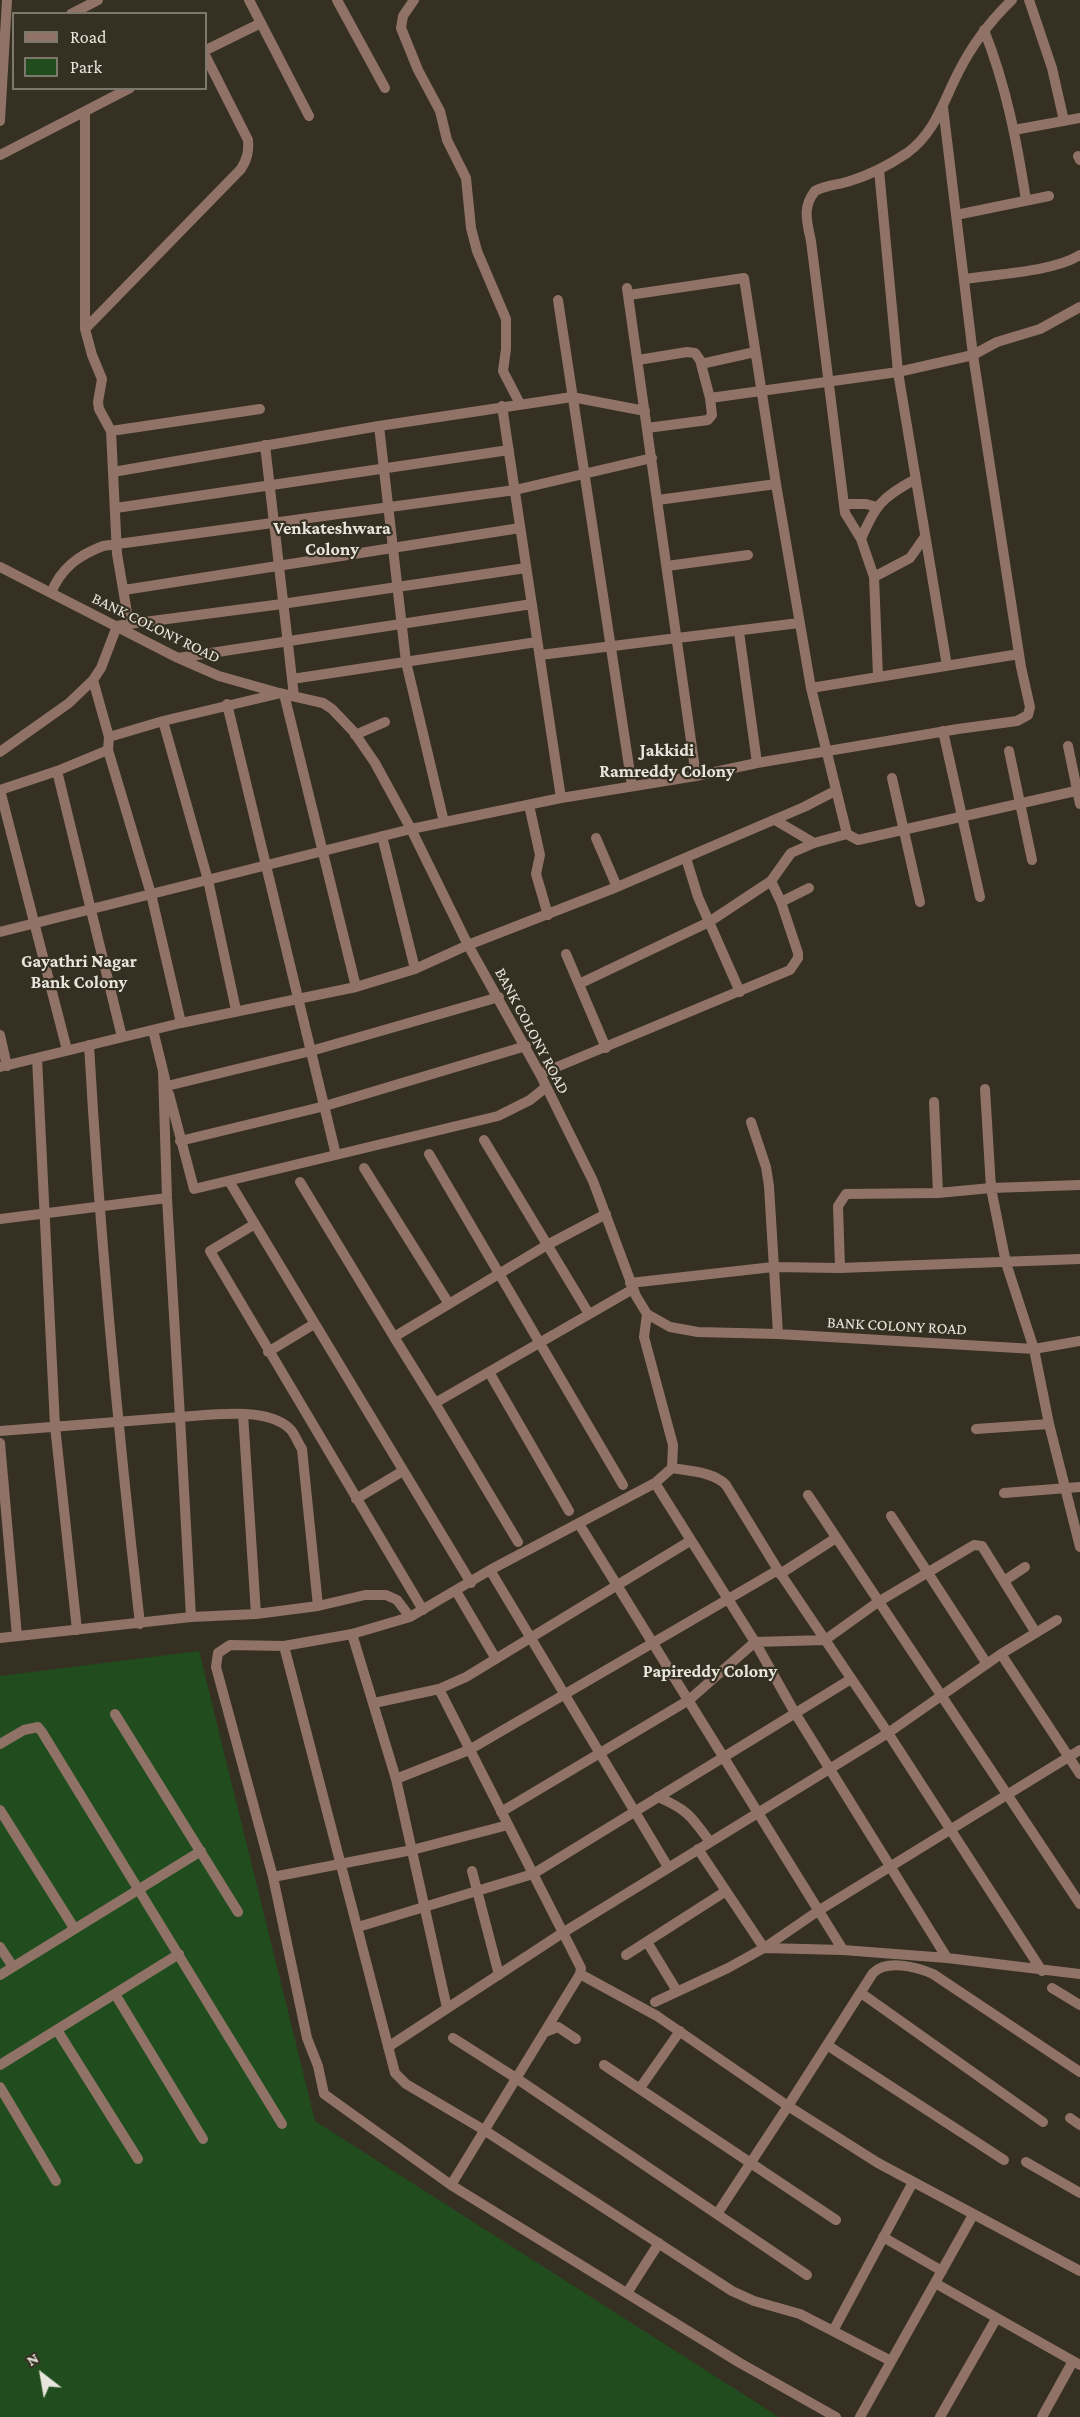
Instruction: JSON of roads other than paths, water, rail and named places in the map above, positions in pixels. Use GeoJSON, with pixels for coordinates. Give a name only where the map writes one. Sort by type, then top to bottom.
{"type":"FeatureCollection","features":[{"type":"Feature","properties":{"kind":"street"},"geometry":{"type":"LineString","coordinates":[[0,121],[9,45],[7,0]]}},
{"type":"Feature","properties":{"kind":"street"},"geometry":{"type":"LineString","coordinates":[[75,12],[98,0]]}},
{"type":"Feature","properties":{"kind":"street"},"geometry":{"type":"LineString","coordinates":[[249,0],[309,116]]}},
{"type":"Feature","properties":{"kind":"street"},"geometry":{"type":"LineString","coordinates":[[414,0],[403,16],[401,28],[418,70],[440,111],[447,140],[466,178],[471,228],[477,251],[506,319],[503,371],[520,404]]}},
{"type":"Feature","properties":{"kind":"street"},"geometry":{"type":"LineString","coordinates":[[878,676],[874,577],[861,539],[845,513],[811,241],[805,212],[808,199],[815,191],[824,186],[848,181],[879,170],[923,139],[943,107],[957,74],[984,30],[1012,0]]}},
{"type":"Feature","properties":{"kind":"street"},"geometry":{"type":"LineString","coordinates":[[1029,0],[1052,68],[1064,121]]}},
{"type":"Feature","properties":{"kind":"street"},"geometry":{"type":"LineString","coordinates":[[340,1],[384,88]]}},
{"type":"Feature","properties":{"kind":"street"},"geometry":{"type":"LineString","coordinates":[[207,50],[261,23]]}},
{"type":"Feature","properties":{"kind":"street"},"geometry":{"type":"LineString","coordinates":[[984,30],[995,59],[1014,130],[1026,200]]}},
{"type":"Feature","properties":{"kind":"street"},"geometry":{"type":"LineString","coordinates":[[85,329],[241,169],[246,161],[249,152],[248,140],[207,59]]}},
{"type":"Feature","properties":{"kind":"street"},"geometry":{"type":"LineString","coordinates":[[0,155],[126,90]]}},
{"type":"Feature","properties":{"kind":"street"},"geometry":{"type":"LineString","coordinates":[[0,932],[323,850],[444,822],[561,798],[696,776],[826,751],[1017,721],[1028,715],[1030,707],[1019,654],[974,354],[943,107]]}},
{"type":"Feature","properties":{"kind":"street"},"geometry":{"type":"LineString","coordinates":[[85,112],[85,329],[102,379],[99,409],[111,431],[117,545],[129,624]]}},
{"type":"Feature","properties":{"kind":"street"},"geometry":{"type":"LineString","coordinates":[[1014,130],[1080,118]]}},
{"type":"Feature","properties":{"kind":"street"},"geometry":{"type":"LineString","coordinates":[[879,170],[898,372],[914,480],[947,666]]}},
{"type":"Feature","properties":{"kind":"street"},"geometry":{"type":"LineString","coordinates":[[956,214],[1049,196]]}},
{"type":"Feature","properties":{"kind":"street"},"geometry":{"type":"LineString","coordinates":[[964,279],[1040,268],[1065,262],[1080,255]]}},
{"type":"Feature","properties":{"kind":"street"},"geometry":{"type":"LineString","coordinates":[[696,776],[628,292],[744,278],[811,688],[834,791],[847,834]]}},
{"type":"Feature","properties":{"kind":"street"},"geometry":{"type":"LineString","coordinates":[[558,300],[633,786]]}},
{"type":"Feature","properties":{"kind":"street"},"geometry":{"type":"LineString","coordinates":[[710,399],[898,372],[974,354],[997,342],[1040,329],[1080,307]]}},
{"type":"Feature","properties":{"kind":"street"},"geometry":{"type":"LineString","coordinates":[[638,360],[687,352],[695,353],[701,364],[710,399],[712,415],[708,420],[647,428]]}},
{"type":"Feature","properties":{"kind":"street"},"geometry":{"type":"LineString","coordinates":[[701,364],[755,352]]}},
{"type":"Feature","properties":{"kind":"street"},"geometry":{"type":"LineString","coordinates":[[113,472],[379,426],[572,397],[645,411]]}},
{"type":"Feature","properties":{"kind":"street"},"geometry":{"type":"LineString","coordinates":[[502,406],[561,798]]}},
{"type":"Feature","properties":{"kind":"street"},"geometry":{"type":"LineString","coordinates":[[111,431],[260,410]]}},
{"type":"Feature","properties":{"kind":"street"},"geometry":{"type":"LineString","coordinates":[[379,426],[406,662],[444,822]]}},
{"type":"Feature","properties":{"kind":"street"},"geometry":{"type":"LineString","coordinates":[[265,445],[292,679],[286,695],[356,987]]}},
{"type":"Feature","properties":{"kind":"street"},"geometry":{"type":"LineString","coordinates":[[116,508],[509,450]]}},
{"type":"Feature","properties":{"kind":"street"},"geometry":{"type":"LineString","coordinates":[[51,593],[56,580],[77,558],[103,546],[273,525],[515,490],[652,458]]}},
{"type":"Feature","properties":{"kind":"street"},"geometry":{"type":"LineString","coordinates":[[861,539],[877,507],[895,490],[914,480]]}},
{"type":"Feature","properties":{"kind":"street"},"geometry":{"type":"LineString","coordinates":[[658,500],[776,484]]}},
{"type":"Feature","properties":{"kind":"street"},"geometry":{"type":"LineString","coordinates":[[844,504],[866,504],[877,507]]}},
{"type":"Feature","properties":{"kind":"street"},"geometry":{"type":"LineString","coordinates":[[124,590],[278,564],[520,528]]}},
{"type":"Feature","properties":{"kind":"street"},"geometry":{"type":"LineString","coordinates":[[874,577],[910,558],[924,538]]}},
{"type":"Feature","properties":{"kind":"street"},"geometry":{"type":"LineString","coordinates":[[667,566],[748,555]]}},
{"type":"Feature","properties":{"kind":"street","name":"BANK COLONY ROAD"},"geometry":{"type":"LineString","coordinates":[[0,567],[178,658],[219,676],[323,703],[332,709],[355,735],[375,763],[411,829],[468,945],[526,1046],[592,1181],[632,1286],[647,1314],[670,1327],[698,1332],[778,1334],[1034,1349],[1080,1341]]}},
{"type":"Feature","properties":{"kind":"street"},"geometry":{"type":"LineString","coordinates":[[0,752],[69,703],[93,680],[117,626],[526,568]]}},
{"type":"Feature","properties":{"kind":"street"},"geometry":{"type":"LineString","coordinates":[[178,658],[532,604]]}},
{"type":"Feature","properties":{"kind":"street"},"geometry":{"type":"LineString","coordinates":[[540,655],[678,640],[799,623]]}},
{"type":"Feature","properties":{"kind":"street"},"geometry":{"type":"LineString","coordinates":[[739,632],[758,763]]}},
{"type":"Feature","properties":{"kind":"street"},"geometry":{"type":"LineString","coordinates":[[292,679],[537,642]]}},
{"type":"Feature","properties":{"kind":"street"},"geometry":{"type":"LineString","coordinates":[[811,688],[1019,654]]}},
{"type":"Feature","properties":{"kind":"street"},"geometry":{"type":"LineString","coordinates":[[93,680],[109,737],[108,750],[151,894],[181,1023]]}},
{"type":"Feature","properties":{"kind":"street"},"geometry":{"type":"LineString","coordinates":[[109,737],[227,704],[286,695]]}},
{"type":"Feature","properties":{"kind":"street"},"geometry":{"type":"LineString","coordinates":[[227,704],[336,1155]]}},
{"type":"Feature","properties":{"kind":"street"},"geometry":{"type":"LineString","coordinates":[[163,721],[207,880],[236,1011]]}},
{"type":"Feature","properties":{"kind":"street"},"geometry":{"type":"LineString","coordinates":[[355,735],[386,722]]}},
{"type":"Feature","properties":{"kind":"street"},"geometry":{"type":"LineString","coordinates":[[943,731],[980,897]]}},
{"type":"Feature","properties":{"kind":"street"},"geometry":{"type":"LineString","coordinates":[[1068,746],[1080,804]]}},
{"type":"Feature","properties":{"kind":"street"},"geometry":{"type":"LineString","coordinates":[[67,1050],[0,790],[57,771],[108,750]]}},
{"type":"Feature","properties":{"kind":"street"},"geometry":{"type":"LineString","coordinates":[[1009,752],[1032,860]]}},
{"type":"Feature","properties":{"kind":"street"},"geometry":{"type":"LineString","coordinates":[[57,771],[122,1036]]}},
{"type":"Feature","properties":{"kind":"street"},"geometry":{"type":"LineString","coordinates":[[892,778],[920,902]]}},
{"type":"Feature","properties":{"kind":"street"},"geometry":{"type":"LineString","coordinates":[[579,984],[710,922],[771,881],[791,853],[814,843],[847,834],[858,840],[902,828],[1078,790]]}},
{"type":"Feature","properties":{"kind":"street"},"geometry":{"type":"LineString","coordinates":[[0,1035],[4,1067],[122,1036],[356,987],[415,969],[468,945],[617,887],[775,820],[834,791]]}},
{"type":"Feature","properties":{"kind":"street"},"geometry":{"type":"LineString","coordinates":[[529,805],[540,855],[536,874],[548,915]]}},
{"type":"Feature","properties":{"kind":"street"},"geometry":{"type":"LineString","coordinates":[[775,820],[814,843]]}},
{"type":"Feature","properties":{"kind":"street"},"geometry":{"type":"LineString","coordinates":[[382,836],[415,969]]}},
{"type":"Feature","properties":{"kind":"street"},"geometry":{"type":"LineString","coordinates":[[596,838],[617,887]]}},
{"type":"Feature","properties":{"kind":"street"},"geometry":{"type":"LineString","coordinates":[[686,858],[698,897],[740,992]]}},
{"type":"Feature","properties":{"kind":"street"},"geometry":{"type":"LineString","coordinates":[[540,1074],[784,974],[795,966],[798,958],[781,902],[771,881]]}},
{"type":"Feature","properties":{"kind":"street"},"geometry":{"type":"LineString","coordinates":[[781,902],[809,888]]}},
{"type":"Feature","properties":{"kind":"street"},"geometry":{"type":"LineString","coordinates":[[567,954],[606,1048]]}},
{"type":"Feature","properties":{"kind":"street"},"geometry":{"type":"LineString","coordinates":[[167,1086],[311,1051],[499,997]]}},
{"type":"Feature","properties":{"kind":"street"},"geometry":{"type":"LineString","coordinates":[[153,1030],[194,1189],[498,1116],[530,1100],[546,1087]]}},
{"type":"Feature","properties":{"kind":"street"},"geometry":{"type":"LineString","coordinates":[[89,1045],[98,1206],[117,1423],[140,1624]]}},
{"type":"Feature","properties":{"kind":"street"},"geometry":{"type":"LineString","coordinates":[[180,1141],[324,1106],[526,1046]]}},
{"type":"Feature","properties":{"kind":"street"},"geometry":{"type":"LineString","coordinates":[[38,1058],[55,1426],[77,1630]]}},
{"type":"Feature","properties":{"kind":"street"},"geometry":{"type":"LineString","coordinates":[[163,1072],[167,1198],[191,1617]]}},
{"type":"Feature","properties":{"kind":"street"},"geometry":{"type":"LineString","coordinates":[[985,1089],[991,1188],[1006,1263],[1034,1349],[1049,1424],[1080,1547]]}},
{"type":"Feature","properties":{"kind":"street"},"geometry":{"type":"LineString","coordinates":[[934,1102],[938,1193]]}},
{"type":"Feature","properties":{"kind":"street"},"geometry":{"type":"LineString","coordinates":[[751,1122],[766,1167],[778,1334]]}},
{"type":"Feature","properties":{"kind":"street"},"geometry":{"type":"LineString","coordinates":[[484,1140],[589,1314]]}},
{"type":"Feature","properties":{"kind":"street"},"geometry":{"type":"LineString","coordinates":[[429,1155],[623,1485]]}},
{"type":"Feature","properties":{"kind":"street"},"geometry":{"type":"LineString","coordinates":[[364,1168],[449,1304]]}},
{"type":"Feature","properties":{"kind":"street"},"geometry":{"type":"LineString","coordinates":[[229,1181],[471,1583]]}},
{"type":"Feature","properties":{"kind":"street"},"geometry":{"type":"LineString","coordinates":[[300,1182],[518,1542]]}},
{"type":"Feature","properties":{"kind":"street"},"geometry":{"type":"LineString","coordinates":[[840,1268],[838,1206],[846,1194],[938,1193],[991,1188],[1080,1185]]}},
{"type":"Feature","properties":{"kind":"street"},"geometry":{"type":"LineString","coordinates":[[0,1219],[167,1198]]}},
{"type":"Feature","properties":{"kind":"street"},"geometry":{"type":"LineString","coordinates":[[394,1337],[547,1245],[606,1214]]}},
{"type":"Feature","properties":{"kind":"street"},"geometry":{"type":"LineString","coordinates":[[255,1224],[210,1251],[423,1610]]}},
{"type":"Feature","properties":{"kind":"street"},"geometry":{"type":"LineString","coordinates":[[435,1403],[589,1314],[632,1286],[773,1268],[840,1268],[1080,1259]]}},
{"type":"Feature","properties":{"kind":"street"},"geometry":{"type":"LineString","coordinates":[[647,1314],[644,1337],[673,1445],[672,1468],[655,1483],[490,1570],[410,1617],[352,1634],[284,1646],[230,1646],[218,1653],[216,1667],[273,1877],[307,2038],[318,2066],[324,2094],[450,2185],[740,2363],[836,2417]]}},
{"type":"Feature","properties":{"kind":"street"},"geometry":{"type":"LineString","coordinates":[[268,1352],[314,1324]]}},
{"type":"Feature","properties":{"kind":"street"},"geometry":{"type":"LineString","coordinates":[[489,1372],[569,1510]]}},
{"type":"Feature","properties":{"kind":"street"},"geometry":{"type":"LineString","coordinates":[[243,1414],[256,1614]]}},
{"type":"Feature","properties":{"kind":"street"},"geometry":{"type":"LineString","coordinates":[[0,1431],[243,1414],[275,1419],[290,1429],[302,1449],[318,1606]]}},
{"type":"Feature","properties":{"kind":"street"},"geometry":{"type":"LineString","coordinates":[[976,1429],[1049,1424]]}},
{"type":"Feature","properties":{"kind":"street"},"geometry":{"type":"LineString","coordinates":[[0,1443],[17,1636]]}},
{"type":"Feature","properties":{"kind":"street"},"geometry":{"type":"LineString","coordinates":[[672,1468],[720,1479],[1042,1971]]}},
{"type":"Feature","properties":{"kind":"street"},"geometry":{"type":"LineString","coordinates":[[356,1499],[403,1472]]}},
{"type":"Feature","properties":{"kind":"street"},"geometry":{"type":"LineString","coordinates":[[655,1483],[755,1642],[795,1713],[947,1958]]}},
{"type":"Feature","properties":{"kind":"street"},"geometry":{"type":"LineString","coordinates":[[1004,1493],[1080,1487]]}},
{"type":"Feature","properties":{"kind":"street"},"geometry":{"type":"LineString","coordinates":[[808,1495],[1080,1904]]}},
{"type":"Feature","properties":{"kind":"street"},"geometry":{"type":"LineString","coordinates":[[891,1516],[987,1664]]}},
{"type":"Feature","properties":{"kind":"street"},"geometry":{"type":"LineString","coordinates":[[579,1524],[843,1950]]}},
{"type":"Feature","properties":{"kind":"street"},"geometry":{"type":"LineString","coordinates":[[396,1779],[469,1750],[836,1538]]}},
{"type":"Feature","properties":{"kind":"street"},"geometry":{"type":"LineString","coordinates":[[374,1703],[439,1689],[466,1677],[690,1540]]}},
{"type":"Feature","properties":{"kind":"street"},"geometry":{"type":"LineString","coordinates":[[501,1812],[689,1700],[755,1642],[825,1640],[878,1602],[974,1545],[979,1544],[1036,1633]]}},
{"type":"Feature","properties":{"kind":"street"},"geometry":{"type":"LineString","coordinates":[[1004,1581],[1025,1568]]}},
{"type":"Feature","properties":{"kind":"street"},"geometry":{"type":"LineString","coordinates":[[490,1570],[669,1867]]}},
{"type":"Feature","properties":{"kind":"street"},"geometry":{"type":"LineString","coordinates":[[456,1591],[496,1659]]}},
{"type":"Feature","properties":{"kind":"street"},"geometry":{"type":"LineString","coordinates":[[0,1638],[191,1617],[256,1614],[318,1606],[364,1595],[386,1595],[397,1600],[410,1617]]}},
{"type":"Feature","properties":{"kind":"street"},"geometry":{"type":"LineString","coordinates":[[388,2047],[564,1932],[888,1733],[1001,1654],[1057,1620]]}},
{"type":"Feature","properties":{"kind":"street"},"geometry":{"type":"LineString","coordinates":[[352,1634],[396,1779],[447,2008]]}},
{"type":"Feature","properties":{"kind":"street"},"geometry":{"type":"LineString","coordinates":[[284,1646],[395,2073],[406,2084],[484,2130],[742,2297],[800,2314],[891,2361]]}},
{"type":"Feature","properties":{"kind":"street"},"geometry":{"type":"LineString","coordinates":[[1001,1654],[1080,1774]]}},
{"type":"Feature","properties":{"kind":"street"},"geometry":{"type":"LineString","coordinates":[[358,1927],[533,1874],[851,1679]]}},
{"type":"Feature","properties":{"kind":"street"},"geometry":{"type":"LineString","coordinates":[[439,1689],[564,1932],[579,1963],[580,1974],[450,2185]]}},
{"type":"Feature","properties":{"kind":"street"},"geometry":{"type":"LineString","coordinates":[[115,1714],[238,1912]]}},
{"type":"Feature","properties":{"kind":"street"},"geometry":{"type":"LineString","coordinates":[[0,1744],[24,1730],[38,1727],[282,2124]]}},
{"type":"Feature","properties":{"kind":"street"},"geometry":{"type":"LineString","coordinates":[[655,2002],[728,1968],[764,1948],[818,1911],[1080,1750]]}},
{"type":"Feature","properties":{"kind":"street"},"geometry":{"type":"LineString","coordinates":[[658,1797],[681,1807],[710,1842]]}},
{"type":"Feature","properties":{"kind":"street"},"geometry":{"type":"LineString","coordinates":[[0,1810],[74,1928]]}},
{"type":"Feature","properties":{"kind":"street"},"geometry":{"type":"LineString","coordinates":[[273,1877],[412,1850],[508,1825]]}},
{"type":"Feature","properties":{"kind":"street"},"geometry":{"type":"LineString","coordinates":[[698,1849],[764,1948]]}},
{"type":"Feature","properties":{"kind":"street"},"geometry":{"type":"LineString","coordinates":[[0,1975],[201,1851]]}},
{"type":"Feature","properties":{"kind":"street"},"geometry":{"type":"LineString","coordinates":[[472,1871],[499,1975]]}},
{"type":"Feature","properties":{"kind":"street"},"geometry":{"type":"LineString","coordinates":[[626,1955],[726,1891]]}},
{"type":"Feature","properties":{"kind":"street"},"geometry":{"type":"LineString","coordinates":[[647,1942],[677,1991]]}},
{"type":"Feature","properties":{"kind":"street"},"geometry":{"type":"LineString","coordinates":[[0,1947],[13,1968]]}},
{"type":"Feature","properties":{"kind":"street"},"geometry":{"type":"LineString","coordinates":[[764,1948],[843,1950],[947,1958],[1080,1974]]}},
{"type":"Feature","properties":{"kind":"street"},"geometry":{"type":"LineString","coordinates":[[0,2065],[179,1954]]}},
{"type":"Feature","properties":{"kind":"street"},"geometry":{"type":"LineString","coordinates":[[717,2214],[879,1967],[926,1971],[1080,2072]]}},
{"type":"Feature","properties":{"kind":"street"},"geometry":{"type":"LineString","coordinates":[[580,1974],[657,2016],[788,2106],[878,2163],[1080,2271]]}},
{"type":"Feature","properties":{"kind":"street"},"geometry":{"type":"LineString","coordinates":[[1052,1988],[1080,2005]]}},
{"type":"Feature","properties":{"kind":"street"},"geometry":{"type":"LineString","coordinates":[[861,1993],[1043,2122]]}},
{"type":"Feature","properties":{"kind":"street"},"geometry":{"type":"LineString","coordinates":[[115,1994],[203,2139]]}},
{"type":"Feature","properties":{"kind":"street"},"geometry":{"type":"LineString","coordinates":[[545,2032],[558,2027],[576,2039]]}},
{"type":"Feature","properties":{"kind":"street"},"geometry":{"type":"LineString","coordinates":[[57,2030],[138,2159]]}},
{"type":"Feature","properties":{"kind":"street"},"geometry":{"type":"LineString","coordinates":[[639,2088],[680,2031]]}},
{"type":"Feature","properties":{"kind":"street"},"geometry":{"type":"LineString","coordinates":[[453,2038],[516,2078],[807,2275]]}},
{"type":"Feature","properties":{"kind":"street"},"geometry":{"type":"LineString","coordinates":[[827,2044],[1004,2160]]}},
{"type":"Feature","properties":{"kind":"street"},"geometry":{"type":"LineString","coordinates":[[604,2065],[836,2220]]}},
{"type":"Feature","properties":{"kind":"street"},"geometry":{"type":"LineString","coordinates":[[0,2087],[56,2181]]}},
{"type":"Feature","properties":{"kind":"street"},"geometry":{"type":"LineString","coordinates":[[1070,2118],[1080,2125]]}},
{"type":"Feature","properties":{"kind":"street"},"geometry":{"type":"LineString","coordinates":[[1026,2162],[1079,2190]]}},
{"type":"Feature","properties":{"kind":"street"},"geometry":{"type":"LineString","coordinates":[[833,2331],[913,2182]]}},
{"type":"Feature","properties":{"kind":"street"},"geometry":{"type":"LineString","coordinates":[[860,2417],[973,2215]]}},
{"type":"Feature","properties":{"kind":"street"},"geometry":{"type":"LineString","coordinates":[[883,2237],[942,2271]]}},
{"type":"Feature","properties":{"kind":"street"},"geometry":{"type":"LineString","coordinates":[[627,2293],[659,2243]]}},
{"type":"Feature","properties":{"kind":"street"},"geometry":{"type":"LineString","coordinates":[[935,2283],[1076,2363],[1042,2417]]}},
{"type":"Feature","properties":{"kind":"street"},"geometry":{"type":"LineString","coordinates":[[940,2417],[996,2319]]}},
{"type":"Feature","properties":{"kind":"district","name":"Venkateshwara Colony"},"geometry":{"type":"Point","coordinates":[332,538]}},
{"type":"Feature","properties":{"kind":"district","name":"Jakkidi Ramreddy Colony"},"geometry":{"type":"Point","coordinates":[667,760]}},
{"type":"Feature","properties":{"kind":"district","name":"Gayathri Nagar Bank Colony"},"geometry":{"type":"Point","coordinates":[79,971]}},
{"type":"Feature","properties":{"kind":"district","name":"Papireddy Colony"},"geometry":{"type":"Point","coordinates":[710,1671]}}]}
